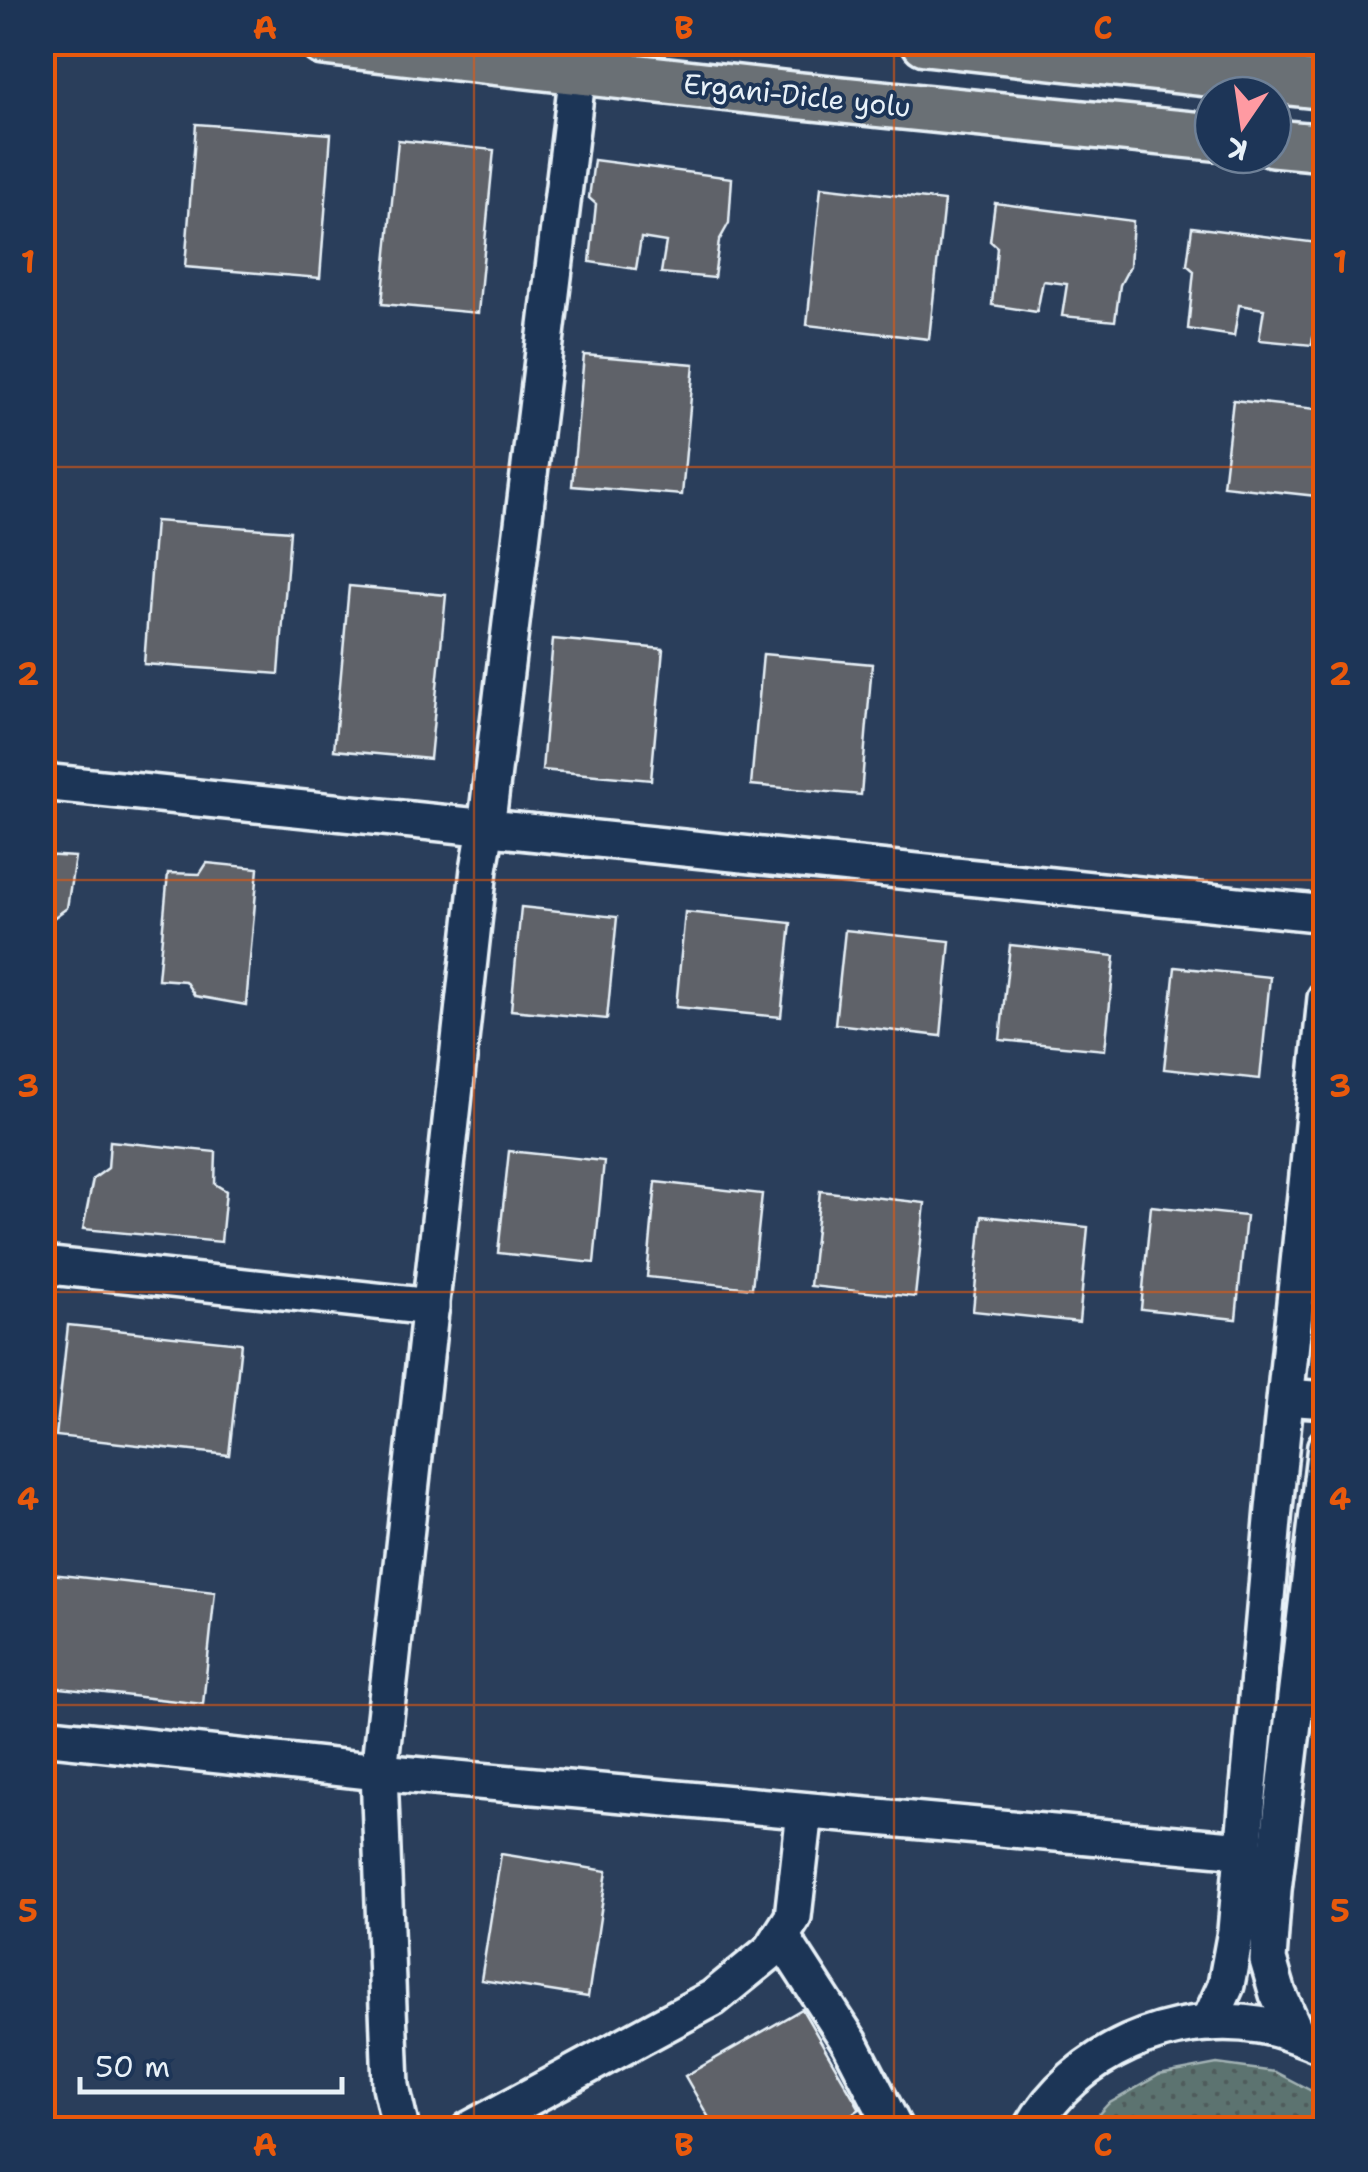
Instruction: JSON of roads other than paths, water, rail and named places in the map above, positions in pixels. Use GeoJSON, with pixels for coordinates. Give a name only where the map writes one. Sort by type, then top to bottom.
{"type":"FeatureCollection","features":[{"type":"Feature","properties":{"kind":"main road","name":"Ergani-Dicle yolu"},"geometry":{"type":"LineString","coordinates":[[323,42],[1193,135]]}},
{"type":"Feature","properties":{"kind":"main road"},"geometry":{"type":"LineString","coordinates":[[925,42],[1326,86]]}},
{"type":"Feature","properties":{"kind":"main road"},"geometry":{"type":"LineString","coordinates":[[1293,145],[1326,148]]}},
{"type":"Feature","properties":{"kind":"street"},"geometry":{"type":"LineString","coordinates":[[401,2130],[391,2086],[379,1772],[479,869],[578,72]]}},
{"type":"Feature","properties":{"kind":"street"},"geometry":{"type":"LineString","coordinates":[[42,782],[1326,914]]}},
{"type":"Feature","properties":{"kind":"street"},"geometry":{"type":"LineString","coordinates":[[1209,2023],[1226,1985],[1236,1932],[1326,998]]}},
{"type":"Feature","properties":{"kind":"street"},"geometry":{"type":"LineString","coordinates":[[42,1265],[431,1307]]}},
{"type":"Feature","properties":{"kind":"street"},"geometry":{"type":"LineString","coordinates":[[1286,1397],[1326,1400]]}},
{"type":"Feature","properties":{"kind":"street"},"geometry":{"type":"LineString","coordinates":[[1311,2041],[1278,1994],[1268,1960],[1326,1446]]}},
{"type":"Feature","properties":{"kind":"street"},"geometry":{"type":"LineString","coordinates":[[42,1736],[379,1772],[1243,1850]]}},
{"type":"Feature","properties":{"kind":"street"},"geometry":{"type":"LineString","coordinates":[[468,2130],[713,1998],[772,1950],[793,1917],[805,1811]]}},
{"type":"Feature","properties":{"kind":"street"},"geometry":{"type":"LineString","coordinates":[[780,1936],[850,2043],[895,2130]]}},
{"type":"Feature","properties":{"kind":"street"},"geometry":{"type":"LineString","coordinates":[[1031,2130],[1059,2092],[1086,2068],[1149,2034],[1223,2022],[1260,2025],[1311,2041]]}}]}
